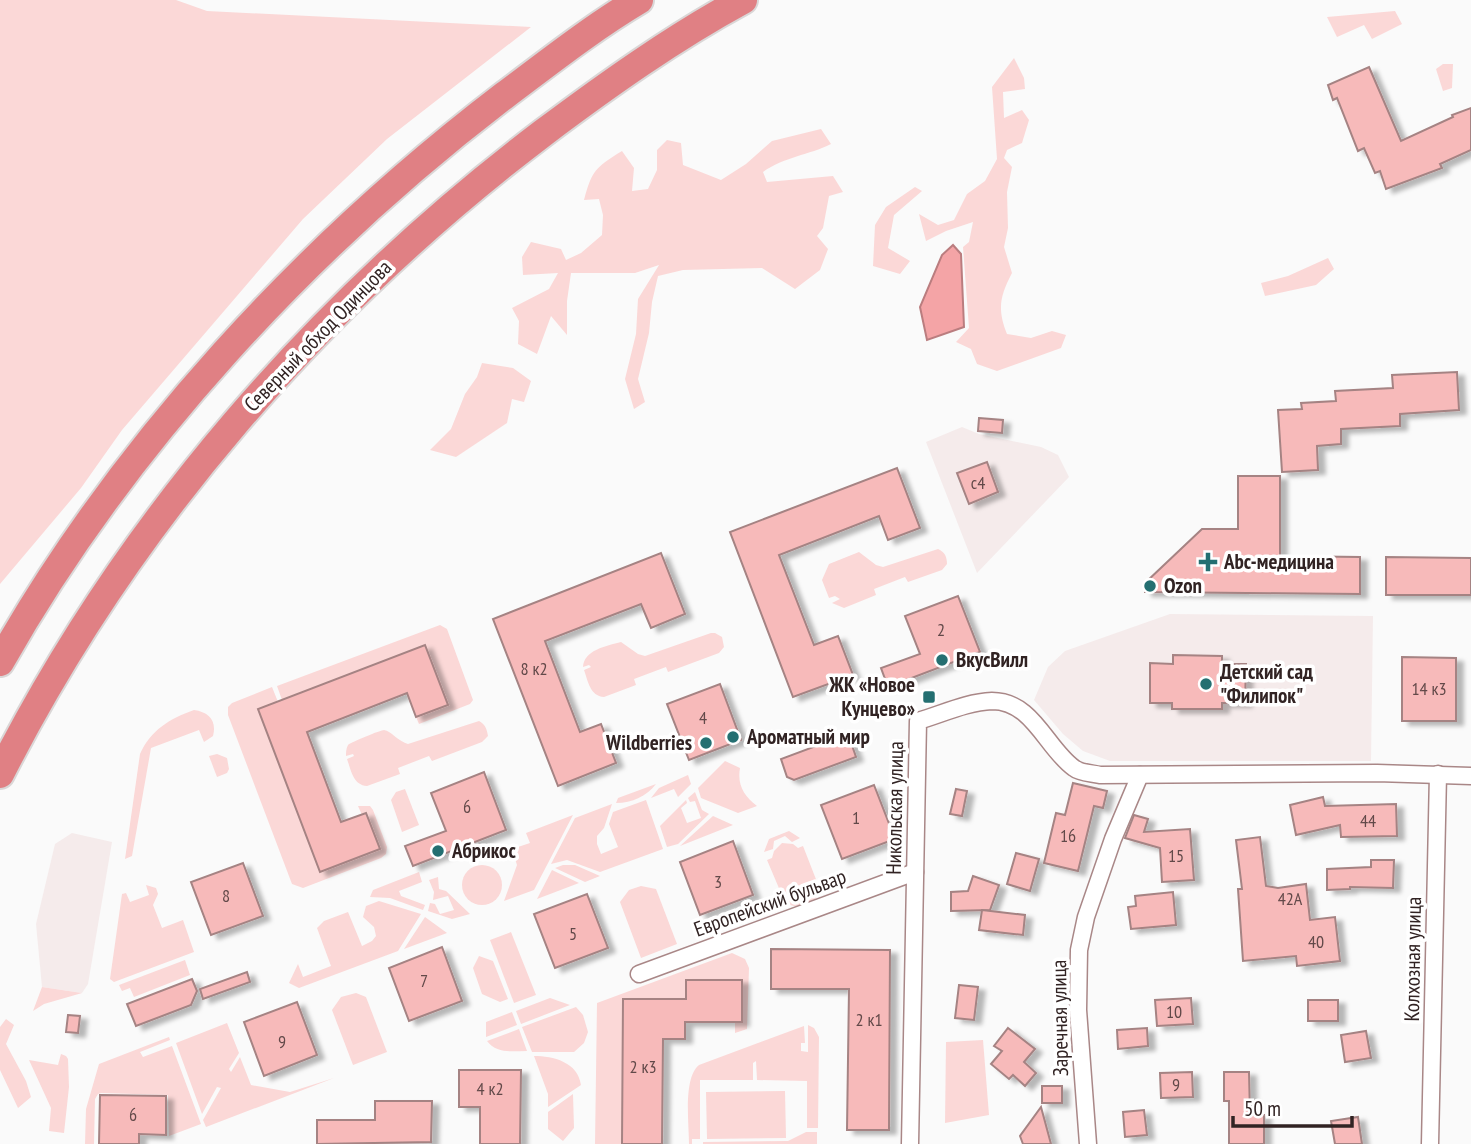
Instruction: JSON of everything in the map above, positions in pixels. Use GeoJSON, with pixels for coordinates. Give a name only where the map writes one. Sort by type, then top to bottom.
{"type":"FeatureCollection","features":[{"type":"Feature","properties":{"kind":"highway"},"geometry":{"type":"LineString","coordinates":[[0,662],[51,578],[104,503],[177,410],[289,285],[347,227],[443,144],[547,63],[639,0]]}},
{"type":"Feature","properties":{"kind":"highway","name":"Северный обход Одинцова"},"geometry":{"type":"LineString","coordinates":[[0,774],[60,664],[147,534],[209,454],[327,322],[384,266],[506,161],[654,53],[743,0]]}},
{"type":"Feature","properties":{"kind":"street","name":"Никольская улица"},"geometry":{"type":"LineString","coordinates":[[910,1144],[918,721],[979,702],[1009,704],[1036,724],[1075,769],[1100,775],[1471,776]]}},
{"type":"Feature","properties":{"kind":"street","name":"Колхозная улица"},"geometry":{"type":"LineString","coordinates":[[1430,1144],[1438,774]]}},
{"type":"Feature","properties":{"kind":"street","name":"Заречная улица"},"geometry":{"type":"LineString","coordinates":[[1088,1144],[1078,1010],[1079,950],[1086,918],[1113,839],[1140,775]]}},
{"type":"Feature","properties":{"kind":"street","name":"Европейский бульвар"},"geometry":{"type":"LineString","coordinates":[[639,974],[915,872]]}},
{"type":"Feature","properties":{"kind":"shaded area"},"geometry":{"type":"Polygon","coordinates":[[[0,0],[176,0],[207,11],[531,27],[387,139],[303,219],[122,430],[81,488],[0,584],[0,0]]]}},
{"type":"Feature","properties":{"kind":"shaded area"},"geometry":{"type":"Polygon","coordinates":[[[1395,11],[1402,24],[1372,39],[1364,25],[1337,37],[1327,17],[1395,11]]]}},
{"type":"Feature","properties":{"kind":"shaded area"},"geometry":{"type":"Polygon","coordinates":[[[1014,58],[1024,78],[1025,89],[1003,92],[1004,118],[1022,110],[1029,120],[1022,143],[1007,150],[1004,158],[1012,167],[1007,192],[1008,228],[1004,247],[1012,273],[1003,296],[1002,317],[1007,334],[1031,338],[1052,331],[1066,335],[1061,348],[997,371],[977,364],[971,349],[956,342],[969,328],[963,247],[969,242],[973,222],[926,241],[919,214],[938,225],[954,220],[967,194],[985,181],[997,159],[992,87],[1014,58]]]}},
{"type":"Feature","properties":{"kind":"shaded area"},"geometry":{"type":"Polygon","coordinates":[[[1443,64],[1453,64],[1452,88],[1443,91],[1436,69],[1443,64]]]}},
{"type":"Feature","properties":{"kind":"shaded area"},"geometry":{"type":"Polygon","coordinates":[[[821,129],[831,144],[779,163],[763,172],[767,182],[833,176],[843,192],[829,196],[823,228],[817,236],[828,249],[820,270],[795,289],[762,268],[683,270],[658,276],[638,379],[645,402],[634,409],[625,379],[636,334],[638,299],[659,265],[635,273],[571,273],[567,301],[567,335],[551,316],[537,354],[518,344],[519,321],[512,308],[549,289],[558,273],[523,275],[522,257],[531,242],[561,249],[566,260],[581,253],[602,235],[603,215],[599,199],[584,200],[596,170],[606,161],[622,151],[634,168],[632,191],[648,189],[657,170],[657,150],[667,140],[681,143],[683,165],[721,180],[746,164],[772,141],[821,129]]]}},
{"type":"Feature","properties":{"kind":"shaded area"},"geometry":{"type":"Polygon","coordinates":[[[915,187],[922,191],[894,215],[888,248],[910,261],[900,274],[873,266],[875,225],[886,207],[915,187]]]}},
{"type":"Feature","properties":{"kind":"shaded area"},"geometry":{"type":"Polygon","coordinates":[[[953,245],[961,254],[964,327],[927,340],[920,307],[942,255],[953,245]]]}},
{"type":"Feature","properties":{"kind":"shaded area"},"geometry":{"type":"Polygon","coordinates":[[[1328,258],[1334,269],[1316,285],[1265,296],[1261,283],[1288,276],[1328,258]]]}},
{"type":"Feature","properties":{"kind":"shaded area"},"geometry":{"type":"Polygon","coordinates":[[[482,363],[513,368],[531,381],[524,402],[512,399],[507,423],[456,457],[430,450],[451,429],[465,394],[477,377],[482,363]]]}},
{"type":"Feature","properties":{"kind":"shaded area"},"geometry":{"type":"Polygon","coordinates":[[[962,427],[979,434],[1041,447],[1058,455],[1069,477],[977,573],[926,442],[962,427]]]}},
{"type":"Feature","properties":{"kind":"shaded area"},"geometry":{"type":"Polygon","coordinates":[[[938,549],[947,559],[942,570],[908,582],[905,577],[874,589],[876,595],[844,608],[832,603],[840,599],[835,596],[829,598],[822,580],[829,564],[859,552],[883,567],[938,549]]]}},
{"type":"Feature","properties":{"kind":"shaded area","name":"Детский сад \"Филипок\""},"geometry":{"type":"Polygon","coordinates":[[[1170,614],[1373,616],[1371,761],[1110,761],[1083,751],[1063,734],[1034,700],[1048,667],[1065,651],[1170,614]]]}},
{"type":"Feature","properties":{"kind":"shaded area"},"geometry":{"type":"Polygon","coordinates":[[[440,625],[447,629],[473,700],[470,704],[419,724],[416,717],[448,705],[425,646],[282,700],[277,686],[440,625]]]}},
{"type":"Feature","properties":{"kind":"shaded area"},"geometry":{"type":"Polygon","coordinates":[[[711,633],[722,637],[724,647],[719,653],[668,672],[666,667],[634,679],[636,685],[604,697],[596,694],[588,683],[584,670],[591,667],[583,667],[584,661],[587,656],[603,647],[621,642],[645,656],[711,633]]]}},
{"type":"Feature","properties":{"kind":"shaded area"},"geometry":{"type":"Polygon","coordinates":[[[272,687],[278,702],[258,710],[320,872],[379,849],[366,814],[362,815],[358,806],[370,806],[373,810],[387,847],[386,854],[381,858],[303,888],[292,884],[228,715],[228,707],[232,703],[272,687]]]}},
{"type":"Feature","properties":{"kind":"shaded area"},"geometry":{"type":"Polygon","coordinates":[[[194,710],[211,718],[213,736],[204,742],[199,730],[151,748],[132,856],[125,859],[140,754],[162,726],[194,710]]]}},
{"type":"Feature","properties":{"kind":"shaded area"},"geometry":{"type":"Polygon","coordinates":[[[479,721],[488,736],[482,742],[432,761],[429,756],[398,768],[400,774],[367,786],[359,783],[351,772],[347,759],[354,756],[346,756],[346,749],[360,739],[384,730],[408,744],[479,721]]]}},
{"type":"Feature","properties":{"kind":"shaded area"},"geometry":{"type":"Polygon","coordinates":[[[217,754],[227,758],[229,769],[227,773],[217,777],[209,756],[217,754]]]}},
{"type":"Feature","properties":{"kind":"shaded area"},"geometry":{"type":"Polygon","coordinates":[[[725,761],[740,768],[743,790],[757,806],[738,813],[701,798],[698,788],[725,761]]]}},
{"type":"Feature","properties":{"kind":"shaded area"},"geometry":{"type":"Polygon","coordinates":[[[688,775],[691,784],[678,797],[674,789],[651,798],[659,788],[688,775]]]}},
{"type":"Feature","properties":{"kind":"shaded area"},"geometry":{"type":"Polygon","coordinates":[[[656,784],[639,798],[616,803],[618,798],[656,784]]]}},
{"type":"Feature","properties":{"kind":"shaded area"},"geometry":{"type":"Polygon","coordinates":[[[405,789],[419,825],[402,832],[391,800],[396,792],[405,789]]]}},
{"type":"Feature","properties":{"kind":"shaded area"},"geometry":{"type":"Polygon","coordinates":[[[695,792],[702,810],[709,814],[678,844],[667,847],[660,826],[686,800],[687,803],[681,808],[687,823],[701,818],[695,801],[690,802],[688,798],[695,792]]]}},
{"type":"Feature","properties":{"kind":"shaded area"},"geometry":{"type":"Polygon","coordinates":[[[646,800],[663,849],[600,872],[567,860],[551,864],[575,818],[612,804],[604,828],[597,836],[601,854],[618,847],[609,824],[613,812],[646,800]]]}},
{"type":"Feature","properties":{"kind":"shaded area"},"geometry":{"type":"Polygon","coordinates":[[[573,815],[534,890],[504,901],[517,865],[512,849],[530,843],[526,833],[573,815]]]}},
{"type":"Feature","properties":{"kind":"shaded area"},"geometry":{"type":"Polygon","coordinates":[[[713,816],[733,825],[680,846],[713,816]]]}},
{"type":"Feature","properties":{"kind":"shaded area"},"geometry":{"type":"Polygon","coordinates":[[[789,831],[800,838],[792,842],[785,836],[774,841],[773,849],[764,852],[769,839],[789,831]]]}},
{"type":"Feature","properties":{"kind":"shaded area"},"geometry":{"type":"Polygon","coordinates":[[[72,833],[112,842],[88,984],[82,993],[42,987],[36,924],[55,844],[72,833]]]}},
{"type":"Feature","properties":{"kind":"shaded area"},"geometry":{"type":"Polygon","coordinates":[[[782,843],[793,844],[798,848],[803,846],[819,887],[816,898],[804,905],[792,905],[784,900],[767,860],[772,858],[774,851],[782,843]]]}},
{"type":"Feature","properties":{"kind":"shaded area"},"geometry":{"type":"Polygon","coordinates":[[[482,865],[496,871],[502,885],[496,899],[482,905],[468,899],[462,885],[468,871],[482,865]]]}},
{"type":"Feature","properties":{"kind":"shaded area"},"geometry":{"type":"Polygon","coordinates":[[[575,865],[600,876],[585,882],[555,868],[575,865]]]}},
{"type":"Feature","properties":{"kind":"shaded area"},"geometry":{"type":"Polygon","coordinates":[[[552,870],[579,883],[537,899],[552,870]]]}},
{"type":"Feature","properties":{"kind":"shaded area"},"geometry":{"type":"Polygon","coordinates":[[[419,872],[422,882],[399,891],[401,896],[425,905],[423,910],[390,898],[370,897],[373,890],[419,872]]]}},
{"type":"Feature","properties":{"kind":"shaded area"},"geometry":{"type":"Polygon","coordinates":[[[438,877],[439,889],[446,891],[470,914],[452,919],[428,911],[430,903],[435,904],[440,914],[454,910],[448,896],[433,900],[434,892],[429,880],[438,877]]]}},
{"type":"Feature","properties":{"kind":"shaded area"},"geometry":{"type":"Polygon","coordinates":[[[146,885],[156,888],[158,894],[153,905],[162,928],[183,920],[194,952],[114,982],[110,979],[122,894],[126,893],[130,902],[149,895],[146,885]]]}},
{"type":"Feature","properties":{"kind":"shaded area"},"geometry":{"type":"Polygon","coordinates":[[[641,886],[656,889],[677,944],[641,958],[620,902],[629,890],[641,886]]]}},
{"type":"Feature","properties":{"kind":"shaded area"},"geometry":{"type":"Polygon","coordinates":[[[379,901],[421,914],[398,951],[299,988],[289,983],[298,964],[303,977],[331,966],[317,928],[324,921],[348,912],[362,946],[372,941],[376,936],[374,927],[363,917],[366,906],[379,901]]]}},
{"type":"Feature","properties":{"kind":"shaded area"},"geometry":{"type":"Polygon","coordinates":[[[425,917],[447,933],[404,949],[425,917]]]}},
{"type":"Feature","properties":{"kind":"shaded area"},"geometry":{"type":"Polygon","coordinates":[[[511,932],[536,995],[514,1003],[490,940],[511,932]]]}},
{"type":"Feature","properties":{"kind":"shaded area"},"geometry":{"type":"Polygon","coordinates":[[[732,953],[745,959],[749,968],[747,1029],[735,1033],[735,1022],[742,1022],[742,980],[686,980],[686,999],[623,999],[622,1144],[595,1144],[597,1003],[732,953]]]}},
{"type":"Feature","properties":{"kind":"shaded area"},"geometry":{"type":"Polygon","coordinates":[[[479,956],[493,961],[508,999],[500,1002],[482,994],[473,968],[479,956]]]}},
{"type":"Feature","properties":{"kind":"shaded area"},"geometry":{"type":"Polygon","coordinates":[[[185,960],[190,975],[134,997],[130,988],[122,991],[119,985],[185,960]]]}},
{"type":"Feature","properties":{"kind":"shaded area"},"geometry":{"type":"Polygon","coordinates":[[[42,987],[82,993],[44,1004],[33,1011],[42,987]]]}},
{"type":"Feature","properties":{"kind":"shaded area"},"geometry":{"type":"Polygon","coordinates":[[[356,993],[366,997],[387,1052],[353,1065],[332,1010],[341,997],[356,993]]]}},
{"type":"Feature","properties":{"kind":"shaded area"},"geometry":{"type":"Polygon","coordinates":[[[550,998],[570,1005],[521,1024],[516,1011],[550,998]]]}},
{"type":"Feature","properties":{"kind":"shaded area"},"geometry":{"type":"Polygon","coordinates":[[[576,1007],[583,1015],[588,1032],[584,1043],[574,1052],[532,1052],[522,1027],[576,1007]]]}},
{"type":"Feature","properties":{"kind":"shaded area"},"geometry":{"type":"Polygon","coordinates":[[[512,1012],[517,1025],[486,1037],[486,1022],[512,1012]]]}},
{"type":"Feature","properties":{"kind":"shaded area"},"geometry":{"type":"Polygon","coordinates":[[[6,1019],[14,1025],[6,1044],[26,1081],[31,1097],[18,1108],[0,1070],[0,1027],[6,1019]]]}},
{"type":"Feature","properties":{"kind":"shaded area"},"geometry":{"type":"Polygon","coordinates":[[[227,1023],[239,1053],[229,1069],[231,1072],[240,1057],[251,1085],[290,1092],[334,1078],[206,1127],[203,1120],[221,1088],[217,1087],[202,1114],[176,1043],[227,1023]]]}},
{"type":"Feature","properties":{"kind":"shaded area"},"geometry":{"type":"Polygon","coordinates":[[[808,1025],[814,1028],[819,1037],[818,1128],[807,1128],[807,1081],[757,1080],[756,1061],[753,1063],[753,1080],[700,1080],[700,1139],[692,1139],[692,1144],[689,1144],[689,1090],[694,1071],[699,1065],[804,1026],[805,1043],[801,1043],[801,1051],[808,1052],[808,1025]]]}},
{"type":"Feature","properties":{"kind":"shaded area"},"geometry":{"type":"Polygon","coordinates":[[[519,1029],[527,1051],[500,1050],[487,1041],[519,1029]]]}},
{"type":"Feature","properties":{"kind":"shaded area"},"geometry":{"type":"Polygon","coordinates":[[[169,1037],[170,1040],[140,1052],[143,1057],[172,1046],[201,1124],[169,1136],[168,1095],[101,1093],[95,1099],[94,1144],[85,1144],[86,1109],[99,1064],[169,1037]]]}},
{"type":"Feature","properties":{"kind":"shaded area"},"geometry":{"type":"Polygon","coordinates":[[[983,1040],[989,1115],[945,1123],[946,1042],[983,1040]]]}},
{"type":"Feature","properties":{"kind":"shaded area"},"geometry":{"type":"Polygon","coordinates":[[[61,1054],[68,1059],[69,1087],[64,1133],[49,1131],[51,1108],[29,1060],[58,1065],[61,1054]]]}},
{"type":"Feature","properties":{"kind":"shaded area"},"geometry":{"type":"Polygon","coordinates":[[[534,1056],[564,1062],[575,1071],[581,1085],[548,1107],[548,1094],[534,1056]]]}},
{"type":"Feature","properties":{"kind":"shaded area"},"geometry":{"type":"Polygon","coordinates":[[[785,1091],[786,1138],[707,1139],[706,1092],[785,1091]]]}},
{"type":"Feature","properties":{"kind":"shaded area"},"geometry":{"type":"Polygon","coordinates":[[[573,1094],[574,1128],[563,1141],[548,1129],[548,1112],[573,1094]]]}},
{"type":"Feature","properties":{"kind":"shaded area"},"geometry":{"type":"Polygon","coordinates":[[[806,1132],[817,1132],[817,1144],[703,1144],[788,1141],[806,1132]]]}},
{"type":"Feature","properties":{"kind":"building"},"geometry":{"type":"Polygon","coordinates":[[[1369,67],[1401,141],[1471,108],[1471,150],[1440,164],[1442,168],[1386,189],[1380,171],[1375,173],[1364,148],[1358,151],[1337,98],[1333,100],[1328,85],[1369,67]]]}},
{"type":"Feature","properties":{"kind":"building"},"geometry":{"type":"Polygon","coordinates":[[[1457,372],[1459,410],[1400,414],[1400,426],[1341,429],[1341,444],[1317,446],[1318,470],[1282,472],[1278,410],[1302,409],[1301,403],[1336,401],[1335,391],[1393,388],[1392,375],[1457,372]]]}},
{"type":"Feature","properties":{"kind":"building"},"geometry":{"type":"Polygon","coordinates":[[[979,418],[1003,420],[1002,433],[978,431],[979,418]]]}},
{"type":"Feature","properties":{"kind":"building"},"geometry":{"type":"Polygon","coordinates":[[[987,462],[998,492],[969,504],[957,473],[987,462]]]}},
{"type":"Feature","properties":{"kind":"building"},"geometry":{"type":"Polygon","coordinates":[[[897,468],[920,528],[888,540],[879,516],[779,555],[814,645],[838,636],[853,675],[793,697],[730,532],[897,468]]]}},
{"type":"Feature","properties":{"kind":"building"},"geometry":{"type":"Polygon","coordinates":[[[1238,476],[1280,476],[1280,556],[1360,557],[1360,594],[1145,592],[1145,583],[1202,529],[1238,529],[1238,476]]]}},
{"type":"Feature","properties":{"kind":"building"},"geometry":{"type":"Polygon","coordinates":[[[661,553],[685,614],[651,628],[641,604],[545,641],[580,732],[601,724],[616,763],[558,786],[493,619],[661,553]]]}},
{"type":"Feature","properties":{"kind":"building"},"geometry":{"type":"Polygon","coordinates":[[[1386,557],[1471,558],[1471,595],[1386,595],[1386,557]]]}},
{"type":"Feature","properties":{"kind":"building"},"geometry":{"type":"Polygon","coordinates":[[[958,596],[980,652],[888,687],[881,668],[920,654],[905,616],[958,596]]]}},
{"type":"Feature","properties":{"kind":"building"},"geometry":{"type":"Polygon","coordinates":[[[425,645],[448,705],[416,717],[407,693],[307,732],[341,822],[366,813],[380,849],[320,872],[258,709],[425,645]]]}},
{"type":"Feature","properties":{"kind":"building"},"geometry":{"type":"Polygon","coordinates":[[[1173,655],[1222,656],[1222,664],[1246,664],[1245,703],[1222,703],[1222,709],[1172,709],[1172,703],[1150,703],[1150,663],[1173,664],[1173,655]]]}},
{"type":"Feature","properties":{"kind":"building"},"geometry":{"type":"Polygon","coordinates":[[[1402,657],[1456,658],[1456,721],[1402,721],[1402,657]]]}},
{"type":"Feature","properties":{"kind":"building"},"geometry":{"type":"Polygon","coordinates":[[[720,684],[741,740],[689,760],[667,704],[720,684]]]}},
{"type":"Feature","properties":{"kind":"building"},"geometry":{"type":"Polygon","coordinates":[[[848,734],[856,757],[794,780],[787,777],[781,759],[848,734]]]}},
{"type":"Feature","properties":{"kind":"building"},"geometry":{"type":"Polygon","coordinates":[[[484,772],[506,830],[413,866],[405,846],[446,831],[431,793],[484,772]]]}},
{"type":"Feature","properties":{"kind":"building"},"geometry":{"type":"Polygon","coordinates":[[[1073,783],[1107,791],[1103,808],[1094,806],[1078,871],[1044,863],[1056,813],[1065,815],[1073,783]]]}},
{"type":"Feature","properties":{"kind":"building"},"geometry":{"type":"Polygon","coordinates":[[[874,785],[895,839],[842,859],[821,805],[874,785]]]}},
{"type":"Feature","properties":{"kind":"building"},"geometry":{"type":"Polygon","coordinates":[[[956,789],[967,791],[962,816],[950,814],[956,789]]]}},
{"type":"Feature","properties":{"kind":"building"},"geometry":{"type":"Polygon","coordinates":[[[1323,797],[1325,806],[1396,804],[1397,836],[1341,837],[1340,825],[1296,835],[1290,805],[1323,797]]]}},
{"type":"Feature","properties":{"kind":"building"},"geometry":{"type":"Polygon","coordinates":[[[1134,815],[1148,819],[1144,832],[1190,829],[1194,880],[1162,882],[1160,848],[1125,838],[1134,815]]]}},
{"type":"Feature","properties":{"kind":"building"},"geometry":{"type":"Polygon","coordinates":[[[1260,837],[1266,886],[1278,888],[1306,884],[1310,920],[1335,917],[1340,961],[1297,966],[1296,956],[1243,961],[1238,889],[1242,889],[1236,840],[1260,837]]]}},
{"type":"Feature","properties":{"kind":"building"},"geometry":{"type":"Polygon","coordinates":[[[733,841],[753,895],[700,915],[680,862],[733,841]]]}},
{"type":"Feature","properties":{"kind":"building"},"geometry":{"type":"Polygon","coordinates":[[[1016,853],[1039,859],[1030,891],[1007,884],[1016,853]]]}},
{"type":"Feature","properties":{"kind":"building"},"geometry":{"type":"Polygon","coordinates":[[[1371,860],[1394,860],[1393,888],[1350,887],[1327,890],[1327,869],[1371,867],[1371,860]]]}},
{"type":"Feature","properties":{"kind":"building"},"geometry":{"type":"Polygon","coordinates":[[[243,863],[263,916],[211,935],[191,882],[243,863]]]}},
{"type":"Feature","properties":{"kind":"building"},"geometry":{"type":"Polygon","coordinates":[[[973,876],[999,885],[990,910],[951,911],[951,892],[968,891],[973,876]]]}},
{"type":"Feature","properties":{"kind":"building"},"geometry":{"type":"Polygon","coordinates":[[[1173,892],[1176,925],[1131,929],[1128,907],[1136,906],[1135,896],[1173,892]]]}},
{"type":"Feature","properties":{"kind":"building"},"geometry":{"type":"Polygon","coordinates":[[[587,894],[608,948],[555,968],[534,914],[587,894]]]}},
{"type":"Feature","properties":{"kind":"building"},"geometry":{"type":"Polygon","coordinates":[[[982,910],[1025,915],[1023,935],[979,930],[982,910]]]}},
{"type":"Feature","properties":{"kind":"building"},"geometry":{"type":"Polygon","coordinates":[[[442,947],[462,1001],[409,1021],[389,968],[442,947]]]}},
{"type":"Feature","properties":{"kind":"building"},"geometry":{"type":"Polygon","coordinates":[[[771,949],[890,950],[889,1130],[847,1130],[849,989],[771,989],[771,949]]]}},
{"type":"Feature","properties":{"kind":"building"},"geometry":{"type":"Polygon","coordinates":[[[247,972],[250,982],[203,999],[200,989],[247,972]]]}},
{"type":"Feature","properties":{"kind":"building"},"geometry":{"type":"Polygon","coordinates":[[[192,979],[197,991],[191,1005],[136,1026],[127,1004],[192,979]]]}},
{"type":"Feature","properties":{"kind":"building"},"geometry":{"type":"Polygon","coordinates":[[[686,980],[742,980],[742,1022],[685,1022],[685,1039],[663,1039],[662,1144],[622,1144],[623,999],[686,999],[686,980]]]}},
{"type":"Feature","properties":{"kind":"building"},"geometry":{"type":"Polygon","coordinates":[[[959,985],[978,987],[974,1020],[955,1018],[959,985]]]}},
{"type":"Feature","properties":{"kind":"building"},"geometry":{"type":"Polygon","coordinates":[[[1191,998],[1193,1024],[1157,1026],[1155,1000],[1191,998]]]}},
{"type":"Feature","properties":{"kind":"building"},"geometry":{"type":"Polygon","coordinates":[[[1308,1000],[1338,1000],[1338,1021],[1308,1021],[1308,1000]]]}},
{"type":"Feature","properties":{"kind":"building"},"geometry":{"type":"Polygon","coordinates":[[[297,1002],[317,1055],[264,1076],[244,1022],[297,1002]]]}},
{"type":"Feature","properties":{"kind":"building"},"geometry":{"type":"Polygon","coordinates":[[[68,1015],[80,1016],[78,1033],[66,1032],[68,1015]]]}},
{"type":"Feature","properties":{"kind":"building"},"geometry":{"type":"Polygon","coordinates":[[[1008,1028],[1035,1049],[1024,1062],[1036,1073],[1025,1086],[1013,1075],[1009,1079],[991,1064],[1002,1051],[994,1046],[1008,1028]]]}},
{"type":"Feature","properties":{"kind":"building"},"geometry":{"type":"Polygon","coordinates":[[[1147,1028],[1148,1046],[1118,1049],[1117,1030],[1147,1028]]]}},
{"type":"Feature","properties":{"kind":"building"},"geometry":{"type":"Polygon","coordinates":[[[1366,1031],[1371,1058],[1345,1062],[1341,1035],[1366,1031]]]}},
{"type":"Feature","properties":{"kind":"building"},"geometry":{"type":"Polygon","coordinates":[[[459,1070],[521,1070],[520,1144],[480,1144],[480,1107],[459,1107],[459,1070]]]}},
{"type":"Feature","properties":{"kind":"building"},"geometry":{"type":"Polygon","coordinates":[[[1192,1072],[1193,1097],[1161,1098],[1160,1073],[1192,1072]]]}},
{"type":"Feature","properties":{"kind":"building"},"geometry":{"type":"Polygon","coordinates":[[[1224,1072],[1249,1072],[1250,1115],[1264,1115],[1264,1144],[1229,1144],[1229,1101],[1224,1101],[1224,1072]]]}},
{"type":"Feature","properties":{"kind":"building"},"geometry":{"type":"Polygon","coordinates":[[[1042,1086],[1062,1086],[1062,1103],[1042,1103],[1042,1086]]]}},
{"type":"Feature","properties":{"kind":"building"},"geometry":{"type":"Polygon","coordinates":[[[100,1095],[166,1096],[166,1135],[139,1134],[139,1144],[99,1144],[100,1095]]]}},
{"type":"Feature","properties":{"kind":"building"},"geometry":{"type":"Polygon","coordinates":[[[375,1101],[432,1101],[431,1142],[317,1144],[317,1120],[375,1120],[375,1101]]]}},
{"type":"Feature","properties":{"kind":"building"},"geometry":{"type":"Polygon","coordinates":[[[1041,1107],[1051,1144],[1023,1144],[1020,1136],[1041,1107]]]}},
{"type":"Feature","properties":{"kind":"building"},"geometry":{"type":"Polygon","coordinates":[[[1144,1110],[1147,1135],[1125,1137],[1123,1112],[1144,1110]]]}},
{"type":"Feature","properties":{"kind":"building"},"geometry":{"type":"Polygon","coordinates":[[[1358,1117],[1362,1144],[1335,1144],[1331,1121],[1358,1117]]]}},
{"type":"Feature","properties":{"kind":"place","name":"Abc-медицина"},"geometry":{"type":"Point","coordinates":[1208,562]}},
{"type":"Feature","properties":{"kind":"place","name":"Ozon"},"geometry":{"type":"Point","coordinates":[1150,586]}},
{"type":"Feature","properties":{"kind":"place","name":"ВкусВилл"},"geometry":{"type":"Point","coordinates":[942,660]}},
{"type":"Feature","properties":{"kind":"place","name":"Детский сад \"Филипок\""},"geometry":{"type":"Point","coordinates":[1206,684]}},
{"type":"Feature","properties":{"kind":"place","name":"ЖК «Новое Кунцево»"},"geometry":{"type":"Point","coordinates":[929,697]}},
{"type":"Feature","properties":{"kind":"place","name":"Ароматный мир"},"geometry":{"type":"Point","coordinates":[733,737]}},
{"type":"Feature","properties":{"kind":"place","name":"Wildberries"},"geometry":{"type":"Point","coordinates":[706,743]}},
{"type":"Feature","properties":{"kind":"place","name":"Абрикос"},"geometry":{"type":"Point","coordinates":[438,851]}}]}
